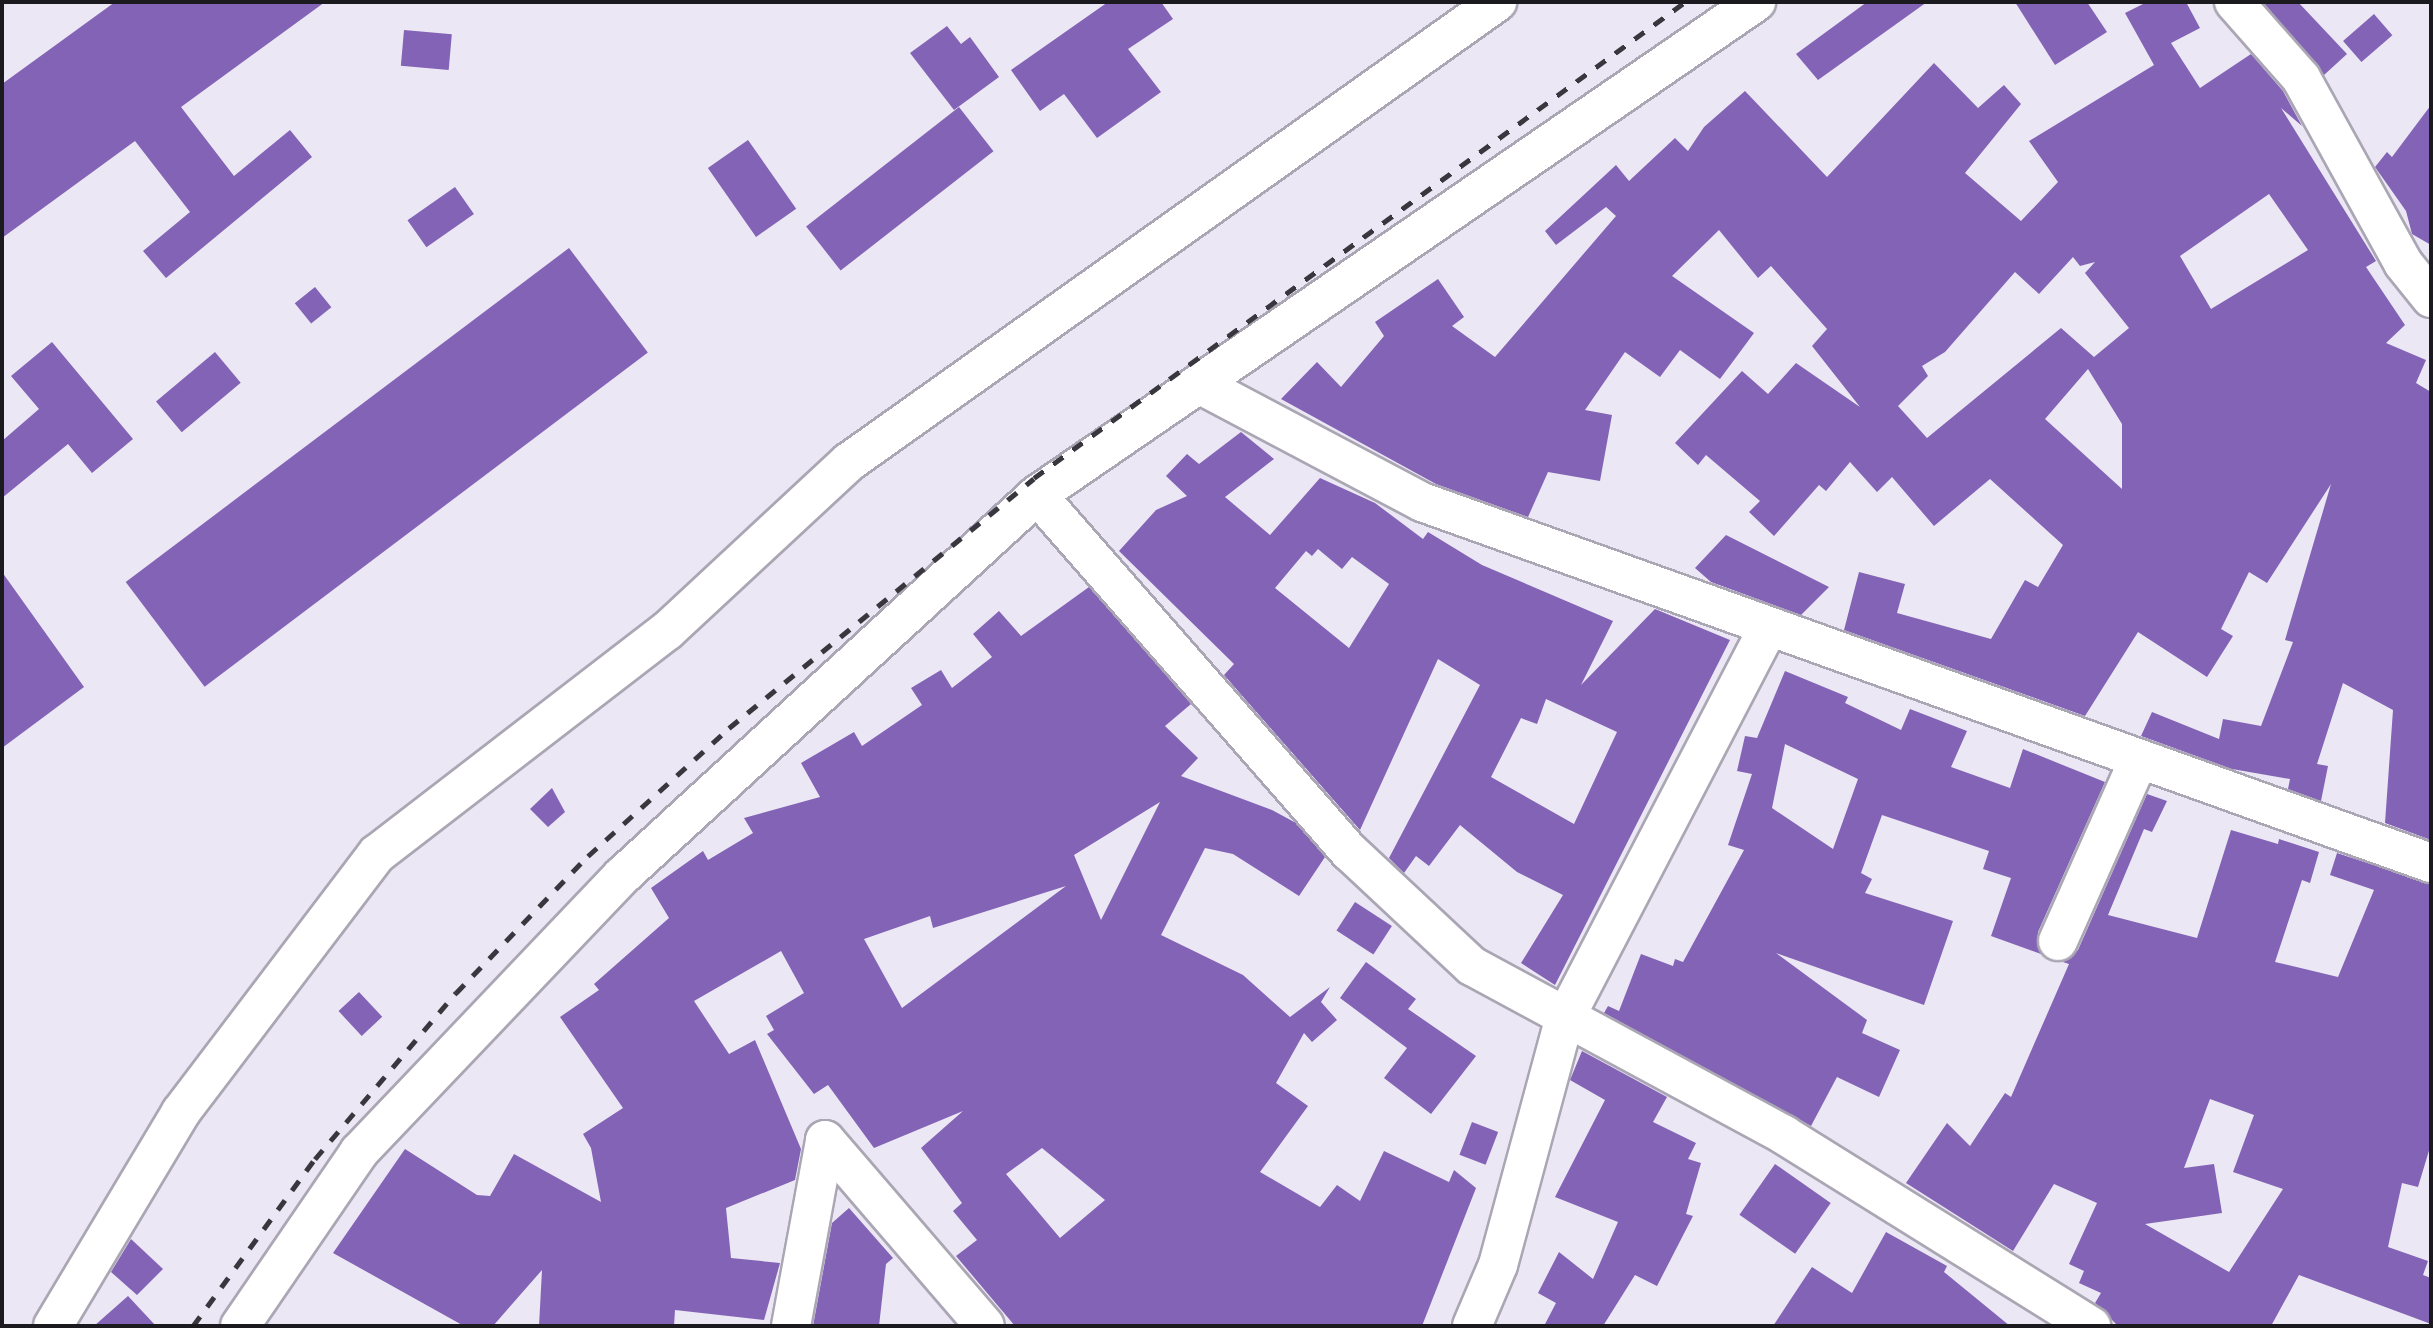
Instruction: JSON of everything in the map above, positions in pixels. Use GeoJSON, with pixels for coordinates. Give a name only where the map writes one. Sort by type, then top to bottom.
{"type":"FeatureCollection","features":[{"type":"Feature","properties":{"kind":"street"},"geometry":{"type":"LineString","coordinates":[[53,1326],[181,1112],[377,854],[667,631],[849,462],[1497,2]]}},
{"type":"Feature","properties":{"kind":"street"},"geometry":{"type":"LineString","coordinates":[[240,1326],[359,1152],[613,886],[1037,495],[1756,2]]}},
{"type":"Feature","properties":{"kind":"street"},"geometry":{"type":"LineString","coordinates":[[2234,2],[2301,78],[2403,263],[2431,298]]}},
{"type":"Feature","properties":{"kind":"street"},"geometry":{"type":"LineString","coordinates":[[1199,384],[1422,502],[1767,629],[2431,863]]}},
{"type":"Feature","properties":{"kind":"street"},"geometry":{"type":"LineString","coordinates":[[1037,495],[1350,852],[1472,966],[1564,1020],[1784,1135],[2091,1326]]}},
{"type":"Feature","properties":{"kind":"street"},"geometry":{"type":"LineString","coordinates":[[1472,1326],[1498,1265],[1564,1020],[1767,629]]}},
{"type":"Feature","properties":{"kind":"street"},"geometry":{"type":"LineString","coordinates":[[2059,941],[2139,759]]}},
{"type":"Feature","properties":{"kind":"street"},"geometry":{"type":"LineString","coordinates":[[792,1326],[825,1140],[985,1326]]}},
{"type":"Feature","properties":{"kind":"building"},"geometry":{"type":"Polygon","coordinates":[[[115,2],[325,2],[181,107],[234,176],[290,130],[312,157],[166,278],[143,251],[190,212],[135,141],[2,238],[2,84],[115,2]]]}},
{"type":"Feature","properties":{"kind":"building"},"geometry":{"type":"Polygon","coordinates":[[[1108,2],[1161,2],[1173,19],[1128,49],[1161,92],[1097,138],[1064,94],[1040,111],[1011,70],[1108,2]]]}},
{"type":"Feature","properties":{"kind":"building"},"geometry":{"type":"Polygon","coordinates":[[[1867,2],[1927,2],[1818,80],[1796,54],[1867,2]]]}},
{"type":"Feature","properties":{"kind":"building"},"geometry":{"type":"Polygon","coordinates":[[[2015,2],[2087,2],[2107,32],[2055,65],[2015,2]]]}},
{"type":"Feature","properties":{"kind":"building"},"geometry":{"type":"Polygon","coordinates":[[[2147,2],[2186,2],[2200,28],[2171,43],[2200,88],[2251,54],[2283,91],[2302,126],[2281,108],[2376,261],[2366,267],[2405,325],[2386,343],[2426,360],[2416,383],[2431,392],[2431,840],[2385,823],[2393,710],[2343,683],[2317,764],[2328,766],[2321,801],[2288,789],[2290,779],[2232,769],[2141,736],[2152,712],[2219,739],[2223,719],[2261,726],[2293,642],[2285,640],[2331,484],[2267,583],[2249,572],[2221,629],[2233,636],[2207,677],[2138,632],[2085,716],[1844,630],[1859,572],[1905,584],[1897,613],[1991,639],[2025,580],[2038,587],[2063,545],[1990,479],[1934,526],[1892,477],[1877,492],[1850,462],[1826,491],[1819,485],[1774,536],[1749,512],[1760,501],[1706,455],[1698,465],[1675,443],[1742,371],[1768,394],[1796,363],[1860,407],[1812,346],[1827,329],[1771,266],[1758,278],[1719,230],[1672,276],[1754,333],[1720,379],[1680,350],[1660,377],[1625,352],[1585,410],[1612,415],[1600,481],[1548,472],[1528,517],[1436,484],[1281,399],[1317,362],[1341,387],[1384,336],[1375,322],[1438,279],[1464,317],[1452,326],[1495,357],[1616,216],[1606,207],[1556,245],[1545,231],[1616,165],[1629,181],[1675,138],[1688,151],[1704,127],[1745,91],[1827,177],[1934,63],[1978,108],[2004,85],[2021,104],[1965,173],[2021,221],[2058,182],[2029,141],[2154,65],[2125,13],[2147,2]],[[2269,194],[2180,256],[2211,309],[2308,250],[2269,194]],[[2073,257],[2039,294],[2015,272],[1945,352],[1922,366],[1928,376],[1898,406],[1927,438],[2061,328],[2094,357],[2129,328],[2085,273],[2095,262],[2080,266],[2073,257]],[[2088,369],[2045,419],[2122,489],[2122,424],[2088,369]]]}},
{"type":"Feature","properties":{"kind":"building"},"geometry":{"type":"Polygon","coordinates":[[[2263,2],[2298,2],[2347,54],[2324,75],[2263,2]]]}},
{"type":"Feature","properties":{"kind":"building"},"geometry":{"type":"Polygon","coordinates":[[[2374,14],[2392,35],[2361,62],[2343,41],[2374,14]]]}},
{"type":"Feature","properties":{"kind":"building"},"geometry":{"type":"Polygon","coordinates":[[[947,26],[961,44],[970,37],[999,77],[954,110],[910,53],[947,26]]]}},
{"type":"Feature","properties":{"kind":"building"},"geometry":{"type":"Polygon","coordinates":[[[404,30],[452,34],[449,70],[401,66],[404,30]]]}},
{"type":"Feature","properties":{"kind":"building"},"geometry":{"type":"Polygon","coordinates":[[[2431,105],[2431,245],[2412,234],[2406,211],[2375,167],[2387,152],[2392,157],[2431,105]]]}},
{"type":"Feature","properties":{"kind":"building"},"geometry":{"type":"Polygon","coordinates":[[[959,107],[993,151],[841,271],[806,226],[959,107]]]}},
{"type":"Feature","properties":{"kind":"building"},"geometry":{"type":"Polygon","coordinates":[[[748,140],[796,209],[756,237],[708,168],[748,140]]]}},
{"type":"Feature","properties":{"kind":"building"},"geometry":{"type":"Polygon","coordinates":[[[455,187],[474,214],[426,247],[407,220],[455,187]]]}},
{"type":"Feature","properties":{"kind":"building"},"geometry":{"type":"Polygon","coordinates":[[[569,248],[648,353],[205,687],[126,582],[569,248]]]}},
{"type":"Feature","properties":{"kind":"building"},"geometry":{"type":"Polygon","coordinates":[[[315,287],[331,307],[311,324],[295,303],[315,287]]]}},
{"type":"Feature","properties":{"kind":"building"},"geometry":{"type":"Polygon","coordinates":[[[52,342],[133,439],[92,473],[68,444],[2,498],[2,441],[39,409],[11,376],[52,342]]]}},
{"type":"Feature","properties":{"kind":"building"},"geometry":{"type":"Polygon","coordinates":[[[215,352],[241,383],[182,432],[156,401],[215,352]]]}},
{"type":"Feature","properties":{"kind":"building"},"geometry":{"type":"Polygon","coordinates":[[[1241,432],[1274,459],[1225,497],[1270,535],[1320,478],[1375,503],[1423,539],[1428,532],[1482,565],[1613,621],[1581,685],[1655,609],[1730,640],[1555,985],[1521,963],[1563,895],[1517,872],[1460,825],[1429,866],[1416,856],[1404,873],[1389,858],[1480,685],[1438,659],[1360,830],[1224,675],[1234,664],[1119,551],[1156,510],[1187,496],[1166,476],[1187,454],[1199,464],[1241,432]],[[1318,549],[1312,556],[1306,551],[1275,588],[1349,648],[1389,584],[1352,557],[1342,569],[1318,549]],[[1546,699],[1537,724],[1521,718],[1491,777],[1574,824],[1617,732],[1546,699]]]}},
{"type":"Feature","properties":{"kind":"building"},"geometry":{"type":"Polygon","coordinates":[[[1726,535],[1829,587],[1801,615],[1711,582],[1695,568],[1726,535]]]}},
{"type":"Feature","properties":{"kind":"building"},"geometry":{"type":"Polygon","coordinates":[[[2,572],[84,687],[2,748],[2,572]]]}},
{"type":"Feature","properties":{"kind":"building"},"geometry":{"type":"Polygon","coordinates":[[[1089,587],[1191,704],[1165,726],[1198,758],[1181,776],[1272,810],[1296,823],[1325,857],[1299,896],[1233,854],[1205,848],[1161,935],[1243,975],[1290,1017],[1330,987],[1321,1002],[1337,1020],[1312,1042],[1304,1033],[1276,1083],[1308,1106],[1260,1172],[1320,1207],[1337,1185],[1360,1201],[1384,1151],[1449,1182],[1454,1170],[1476,1188],[1422,1326],[1015,1326],[956,1256],[977,1240],[953,1211],[962,1203],[921,1148],[963,1111],[874,1148],[828,1085],[814,1094],[767,1034],[774,1030],[766,1016],[804,993],[781,951],[694,1001],[729,1054],[755,1040],[801,1149],[795,1180],[726,1208],[731,1258],[780,1263],[764,1320],[675,1310],[674,1326],[539,1326],[542,1270],[493,1326],[464,1326],[333,1253],[405,1149],[477,1195],[490,1196],[514,1154],[601,1202],[591,1148],[583,1134],[623,1108],[560,1017],[599,990],[594,984],[669,918],[651,888],[703,851],[708,860],[753,833],[744,818],[820,797],[801,763],[854,732],[862,746],[922,705],[911,688],[941,670],[952,688],[992,657],[973,634],[999,611],[1021,636],[1089,587]],[[1160,802],[1074,855],[1101,920],[1160,802]],[[1066,886],[933,928],[930,916],[864,939],[902,1008],[1066,886]],[[1042,1148],[1006,1174],[1060,1238],[1105,1200],[1042,1148]]]}},
{"type":"Feature","properties":{"kind":"building"},"geometry":{"type":"Polygon","coordinates":[[[1785,671],[1848,697],[1845,703],[1901,730],[1910,709],[1967,731],[1951,767],[2010,788],[2023,749],[2105,782],[2038,932],[2041,954],[1991,936],[2011,878],[1983,869],[1989,851],[1882,815],[1861,873],[1872,879],[1865,893],[1953,921],[1924,1005],[1776,953],[1867,1020],[1862,1033],[1900,1050],[1879,1097],[1837,1077],[1811,1126],[1604,1013],[1608,1006],[1619,1011],[1641,954],[1673,966],[1675,959],[1683,962],[1744,850],[1728,845],[1752,774],[1737,771],[1745,736],[1757,738],[1785,671]],[[1785,744],[1772,808],[1833,849],[1858,779],[1785,744]]]}},
{"type":"Feature","properties":{"kind":"building"},"geometry":{"type":"Polygon","coordinates":[[[552,788],[565,812],[548,827],[530,809],[552,788]]]}},
{"type":"Feature","properties":{"kind":"building"},"geometry":{"type":"Polygon","coordinates":[[[2147,794],[2167,801],[2152,832],[2144,829],[2108,915],[2197,938],[2231,830],[2278,844],[2279,839],[2319,852],[2310,883],[2302,880],[2275,962],[2338,977],[2374,890],[2330,875],[2337,853],[2431,884],[2431,1144],[2418,1187],[2402,1183],[2388,1247],[2428,1261],[2423,1275],[2431,1278],[2431,1324],[2299,1275],[2271,1326],[2118,1326],[2095,1303],[2101,1293],[2079,1283],[2084,1271],[2069,1264],[2097,1203],[2054,1184],[2013,1251],[1906,1183],[1947,1123],[1970,1146],[2005,1093],[2011,1097],[2069,964],[2063,962],[2078,950],[2147,794]],[[2210,1099],[2184,1168],[2214,1164],[2222,1213],[2145,1224],[2229,1272],[2283,1189],[2233,1172],[2254,1115],[2210,1099]]]}},
{"type":"Feature","properties":{"kind":"building"},"geometry":{"type":"Polygon","coordinates":[[[1355,902],[1392,926],[1373,954],[1336,931],[1355,902]]]}},
{"type":"Feature","properties":{"kind":"building"},"geometry":{"type":"Polygon","coordinates":[[[1366,962],[1416,999],[1408,1009],[1476,1056],[1431,1114],[1384,1078],[1407,1048],[1340,998],[1366,962]]]}},
{"type":"Feature","properties":{"kind":"building"},"geometry":{"type":"Polygon","coordinates":[[[359,992],[382,1017],[362,1036],[339,1011],[359,992]]]}},
{"type":"Feature","properties":{"kind":"building"},"geometry":{"type":"Polygon","coordinates":[[[1582,1051],[1667,1097],[1653,1122],[1696,1143],[1688,1159],[1701,1163],[1686,1214],[1693,1216],[1657,1286],[1635,1275],[1603,1326],[1544,1326],[1556,1303],[1538,1293],[1559,1252],[1593,1279],[1618,1222],[1555,1197],[1605,1100],[1570,1080],[1582,1051]]]}},
{"type":"Feature","properties":{"kind":"building"},"geometry":{"type":"Polygon","coordinates":[[[1472,1122],[1498,1132],[1486,1165],[1459,1155],[1472,1122]]]}},
{"type":"Feature","properties":{"kind":"building"},"geometry":{"type":"Polygon","coordinates":[[[1775,1164],[1831,1203],[1795,1254],[1739,1215],[1775,1164]]]}},
{"type":"Feature","properties":{"kind":"building"},"geometry":{"type":"Polygon","coordinates":[[[849,1208],[893,1258],[886,1264],[879,1326],[813,1326],[832,1223],[849,1208]]]}},
{"type":"Feature","properties":{"kind":"building"},"geometry":{"type":"Polygon","coordinates":[[[1886,1232],[1947,1266],[1944,1272],[2010,1326],[1773,1326],[1812,1267],[1852,1293],[1886,1232]]]}},
{"type":"Feature","properties":{"kind":"building"},"geometry":{"type":"Polygon","coordinates":[[[131,1239],[163,1269],[137,1295],[111,1272],[131,1239]]]}},
{"type":"Feature","properties":{"kind":"building"},"geometry":{"type":"Polygon","coordinates":[[[128,1296],[156,1326],[94,1326],[128,1296]]]}},
{"type":"Feature","properties":{"kind":"railway"},"geometry":{"type":"LineString","coordinates":[[193,1326],[315,1159],[456,993],[588,856],[729,728],[1034,478],[1685,2]]}}]}
